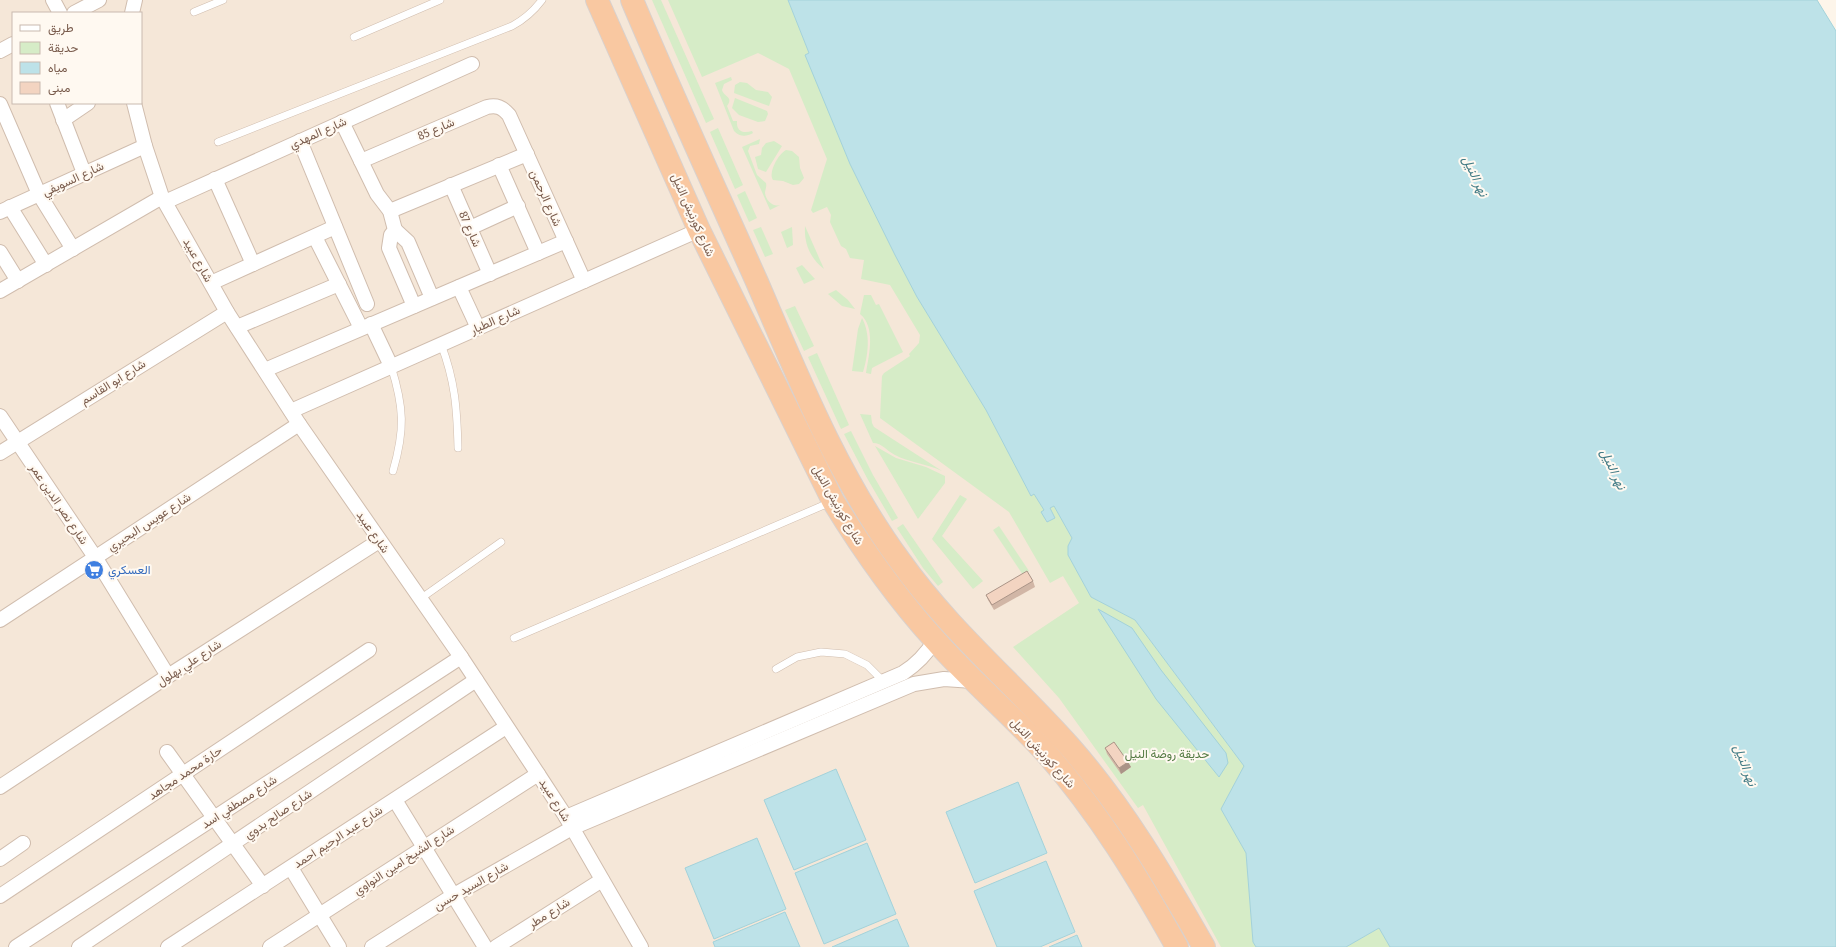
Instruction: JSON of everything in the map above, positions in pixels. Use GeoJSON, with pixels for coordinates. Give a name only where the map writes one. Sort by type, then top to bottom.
{"type":"FeatureCollection","features":[{"type":"Feature","properties":{"kind":"highway","name":"شارع كورنيش النيل"},"geometry":{"type":"LineString","coordinates":[[597,0],[699,230],[833,501],[881,573],[935,640],[973,681],[1019,724],[1075,788],[1126,859],[1177,947]]}},
{"type":"Feature","properties":{"kind":"highway","name":"شارع كورنيش النيل"},"geometry":{"type":"LineString","coordinates":[[636,8],[797,375],[843,468],[873,521],[900,561],[929,599],[966,640],[1035,708],[1106,791],[1137,835],[1204,947]]}},
{"type":"Feature","properties":{"kind":"highway"},"geometry":{"type":"LineString","coordinates":[[610,28],[612,19],[617,13],[625,10],[633,12],[636,8]]}},
{"type":"Feature","properties":{"kind":"street"},"geometry":{"type":"LineString","coordinates":[[53,0],[59,12]]}},
{"type":"Feature","properties":{"kind":"street"},"geometry":{"type":"LineString","coordinates":[[76,12],[99,0]]}},
{"type":"Feature","properties":{"kind":"street"},"geometry":{"type":"LineString","coordinates":[[132,12],[135,0]]}},
{"type":"Feature","properties":{"kind":"street","name":"شارع المهدي"},"geometry":{"type":"LineString","coordinates":[[0,292],[163,199],[215,179],[472,64]]}},
{"type":"Feature","properties":{"kind":"street"},"geometry":{"type":"LineString","coordinates":[[0,104],[39,194],[73,249]]}},
{"type":"Feature","properties":{"kind":"street"},"geometry":{"type":"LineString","coordinates":[[57,104],[84,173]]}},
{"type":"Feature","properties":{"kind":"street"},"geometry":{"type":"LineString","coordinates":[[63,120],[87,104]]}},
{"type":"Feature","properties":{"kind":"street","name":"شارع عبيد"},"geometry":{"type":"LineString","coordinates":[[134,104],[145,146],[163,199],[227,312],[299,424],[461,657],[538,774],[569,823],[602,880],[637,946]]}},
{"type":"Feature","properties":{"kind":"street","name":"شارع 85"},"geometry":{"type":"LineString","coordinates":[[361,162],[487,107],[495,106],[503,108],[509,115]]}},
{"type":"Feature","properties":{"kind":"street","name":"شارع الرحمن"},"geometry":{"type":"LineString","coordinates":[[509,115],[584,281]]}},
{"type":"Feature","properties":{"kind":"street"},"geometry":{"type":"LineString","coordinates":[[342,122],[377,194],[390,211],[396,230],[408,242],[432,298]]}},
{"type":"Feature","properties":{"kind":"street"},"geometry":{"type":"LineString","coordinates":[[300,141],[367,304]]}},
{"type":"Feature","properties":{"kind":"street","name":"شارع السويفي"},"geometry":{"type":"LineString","coordinates":[[5,209],[145,146]]}},
{"type":"Feature","properties":{"kind":"street"},"geometry":{"type":"LineString","coordinates":[[390,211],[527,154]]}},
{"type":"Feature","properties":{"kind":"street"},"geometry":{"type":"LineString","coordinates":[[499,165],[538,253]]}},
{"type":"Feature","properties":{"kind":"street"},"geometry":{"type":"LineString","coordinates":[[215,179],[253,264]]}},
{"type":"Feature","properties":{"kind":"street","name":"شارع 87"},"geometry":{"type":"LineString","coordinates":[[451,185],[490,274]]}},
{"type":"Feature","properties":{"kind":"street"},"geometry":{"type":"LineString","coordinates":[[470,228],[518,206]]}},
{"type":"Feature","properties":{"kind":"street"},"geometry":{"type":"LineString","coordinates":[[5,209],[46,265]]}},
{"type":"Feature","properties":{"kind":"street"},"geometry":{"type":"LineString","coordinates":[[211,283],[335,227]]}},
{"type":"Feature","properties":{"kind":"street"},"geometry":{"type":"LineString","coordinates":[[396,230],[391,235],[389,248],[414,306]]}},
{"type":"Feature","properties":{"kind":"street","name":"شارع الطيار"},"geometry":{"type":"LineString","coordinates":[[291,411],[699,230]]}},
{"type":"Feature","properties":{"kind":"street"},"geometry":{"type":"LineString","coordinates":[[315,237],[339,284],[391,366]]}},
{"type":"Feature","properties":{"kind":"street"},"geometry":{"type":"LineString","coordinates":[[264,370],[566,241]]}},
{"type":"Feature","properties":{"kind":"street"},"geometry":{"type":"LineString","coordinates":[[0,252],[18,281]]}},
{"type":"Feature","properties":{"kind":"street"},"geometry":{"type":"LineString","coordinates":[[237,327],[339,284]]}},
{"type":"Feature","properties":{"kind":"street"},"geometry":{"type":"LineString","coordinates":[[459,287],[478,328]]}},
{"type":"Feature","properties":{"kind":"street","name":"شارع ابو القاسم"},"geometry":{"type":"LineString","coordinates":[[0,453],[227,312]]}},
{"type":"Feature","properties":{"kind":"street","name":"شارع نصر الدين عمر"},"geometry":{"type":"LineString","coordinates":[[0,416],[95,557],[168,676]]}},
{"type":"Feature","properties":{"kind":"street","name":"شارع عويس البحيري"},"geometry":{"type":"LineString","coordinates":[[0,620],[299,424]]}},
{"type":"Feature","properties":{"kind":"street","name":"شارع علي بهلول"},"geometry":{"type":"LineString","coordinates":[[0,787],[168,676],[379,541]]}},
{"type":"Feature","properties":{"kind":"street"},"geometry":{"type":"LineString","coordinates":[[569,823],[904,673],[916,665],[927,654],[935,640]]}},
{"type":"Feature","properties":{"kind":"street","name":"حارة محمد مجاهد"},"geometry":{"type":"LineString","coordinates":[[0,896],[369,650]]}},
{"type":"Feature","properties":{"kind":"street","name":"شارع مصطفي اسد"},"geometry":{"type":"LineString","coordinates":[[16,947],[461,657]]}},
{"type":"Feature","properties":{"kind":"street"},"geometry":{"type":"LineString","coordinates":[[569,823],[914,684],[944,679],[973,681]]}},
{"type":"Feature","properties":{"kind":"street","name":"شارع صالح بدوي"},"geometry":{"type":"LineString","coordinates":[[78,947],[476,680]]}},
{"type":"Feature","properties":{"kind":"street","name":"شارع عبد الرحيم احمد"},"geometry":{"type":"LineString","coordinates":[[168,947],[506,727]]}},
{"type":"Feature","properties":{"kind":"street"},"geometry":{"type":"LineString","coordinates":[[166,752],[263,886]]}},
{"type":"Feature","properties":{"kind":"street","name":"شارع الشيخ امين النواوي"},"geometry":{"type":"LineString","coordinates":[[270,947],[538,774]]}},
{"type":"Feature","properties":{"kind":"street"},"geometry":{"type":"LineString","coordinates":[[395,800],[485,947]]}},
{"type":"Feature","properties":{"kind":"street","name":"شارع السيد حسن"},"geometry":{"type":"LineString","coordinates":[[372,947],[569,823]]}},
{"type":"Feature","properties":{"kind":"street"},"geometry":{"type":"LineString","coordinates":[[0,859],[23,843]]}},
{"type":"Feature","properties":{"kind":"street"},"geometry":{"type":"LineString","coordinates":[[291,868],[339,947]]}},
{"type":"Feature","properties":{"kind":"street","name":"شارع مطر"},"geometry":{"type":"LineString","coordinates":[[496,947],[602,880]]}},
{"type":"Feature","properties":{"kind":"lane"},"geometry":{"type":"LineString","coordinates":[[194,12],[223,0]]}},
{"type":"Feature","properties":{"kind":"lane"},"geometry":{"type":"LineString","coordinates":[[354,37],[440,0]]}},
{"type":"Feature","properties":{"kind":"lane"},"geometry":{"type":"LineString","coordinates":[[218,142],[512,26],[523,21],[532,13],[542,0]]}},
{"type":"Feature","properties":{"kind":"lane"},"geometry":{"type":"LineString","coordinates":[[441,344],[450,368],[456,394],[458,448]]}},
{"type":"Feature","properties":{"kind":"lane"},"geometry":{"type":"LineString","coordinates":[[391,366],[399,392],[402,418],[400,445],[393,470]]}},
{"type":"Feature","properties":{"kind":"lane"},"geometry":{"type":"LineString","coordinates":[[514,638],[833,501]]}},
{"type":"Feature","properties":{"kind":"lane"},"geometry":{"type":"LineString","coordinates":[[420,599],[501,542]]}},
{"type":"Feature","properties":{"kind":"lane"},"geometry":{"type":"LineString","coordinates":[[776,669],[797,657],[820,652],[845,654],[867,665],[884,682]]}},
{"type":"Feature","properties":{"kind":"shaded area"},"geometry":{"type":"Polygon","coordinates":[[[0,0],[1351,0],[1836,918],[1836,947],[0,947],[0,0]]]}},
{"type":"Feature","properties":{"kind":"green space"},"geometry":{"type":"Polygon","coordinates":[[[652,0],[661,0],[714,119],[706,123],[652,0]]]}},
{"type":"Feature","properties":{"kind":"green space","name":"حديقة روضة النيل"},"geometry":{"type":"Polygon","coordinates":[[[668,0],[788,0],[809,53],[806,55],[850,164],[917,297],[986,410],[1031,496],[1034,494],[1044,510],[1046,522],[1055,518],[1050,508],[1054,506],[1072,538],[1068,546],[1068,555],[1091,597],[1135,620],[1244,766],[1221,809],[1246,853],[1253,941],[1256,947],[1221,947],[1143,805],[1138,808],[1059,698],[1013,647],[1079,603],[1063,576],[1050,583],[1009,512],[880,418],[882,376],[884,373],[910,356],[909,354],[919,343],[920,335],[890,285],[861,279],[864,260],[850,258],[846,249],[841,246],[830,222],[831,215],[827,207],[813,213],[811,210],[827,159],[789,69],[758,53],[702,77],[668,0]]]}},
{"type":"Feature","properties":{"kind":"green space"},"geometry":{"type":"Polygon","coordinates":[[[731,77],[732,80],[724,84],[722,90],[729,99],[727,106],[733,121],[737,121],[738,127],[741,131],[752,131],[753,133],[748,135],[743,136],[734,131],[715,83],[731,77]]]}},
{"type":"Feature","properties":{"kind":"green space"},"geometry":{"type":"Polygon","coordinates":[[[740,82],[747,83],[756,90],[768,92],[772,97],[769,106],[734,93],[735,85],[740,82]]]}},
{"type":"Feature","properties":{"kind":"green space"},"geometry":{"type":"Polygon","coordinates":[[[735,98],[767,111],[768,114],[765,121],[758,122],[739,115],[732,108],[735,98]]]}},
{"type":"Feature","properties":{"kind":"green space"},"geometry":{"type":"Polygon","coordinates":[[[718,128],[743,185],[735,189],[710,132],[718,128]]]}},
{"type":"Feature","properties":{"kind":"green space"},"geometry":{"type":"Polygon","coordinates":[[[760,139],[759,144],[750,146],[748,151],[757,175],[766,183],[765,193],[767,199],[772,204],[780,205],[770,210],[742,147],[760,139]]]}},
{"type":"Feature","properties":{"kind":"green space"},"geometry":{"type":"Polygon","coordinates":[[[774,141],[782,146],[766,172],[758,169],[755,157],[761,155],[762,148],[766,143],[774,141]]]}},
{"type":"Feature","properties":{"kind":"green space"},"geometry":{"type":"Polygon","coordinates":[[[786,150],[792,151],[799,157],[800,168],[804,178],[799,184],[793,185],[783,181],[773,180],[773,168],[780,155],[786,150]]]}},
{"type":"Feature","properties":{"kind":"green space"},"geometry":{"type":"Polygon","coordinates":[[[745,191],[757,218],[749,222],[737,195],[745,191]]]}},
{"type":"Feature","properties":{"kind":"green space"},"geometry":{"type":"Polygon","coordinates":[[[805,226],[824,269],[815,260],[809,250],[805,226]]]}},
{"type":"Feature","properties":{"kind":"green space"},"geometry":{"type":"Polygon","coordinates":[[[761,227],[773,254],[765,257],[753,230],[761,227]]]}},
{"type":"Feature","properties":{"kind":"green space"},"geometry":{"type":"Polygon","coordinates":[[[792,227],[793,245],[787,248],[781,232],[792,227]]]}},
{"type":"Feature","properties":{"kind":"green space"},"geometry":{"type":"Polygon","coordinates":[[[802,265],[815,279],[804,284],[796,268],[802,265]]]}},
{"type":"Feature","properties":{"kind":"green space"},"geometry":{"type":"Polygon","coordinates":[[[836,290],[848,300],[855,309],[842,306],[828,294],[836,290]]]}},
{"type":"Feature","properties":{"kind":"green space"},"geometry":{"type":"Polygon","coordinates":[[[864,295],[871,295],[876,305],[879,304],[903,352],[872,368],[871,374],[866,373],[870,350],[870,334],[865,320],[860,314],[864,295]]]}},
{"type":"Feature","properties":{"kind":"green space"},"geometry":{"type":"Polygon","coordinates":[[[795,306],[814,346],[804,351],[785,310],[795,306]]]}},
{"type":"Feature","properties":{"kind":"green space"},"geometry":{"type":"Polygon","coordinates":[[[862,318],[868,338],[863,372],[852,371],[858,329],[862,318]]]}},
{"type":"Feature","properties":{"kind":"green space"},"geometry":{"type":"Polygon","coordinates":[[[817,353],[849,425],[841,429],[808,357],[817,353]]]}},
{"type":"Feature","properties":{"kind":"green space"},"geometry":{"type":"Polygon","coordinates":[[[860,414],[871,415],[874,427],[942,471],[900,457],[882,446],[873,443],[860,414]]]}},
{"type":"Feature","properties":{"kind":"green space"},"geometry":{"type":"Polygon","coordinates":[[[851,431],[873,475],[898,518],[892,521],[844,434],[851,431]]]}},
{"type":"Feature","properties":{"kind":"green space"},"geometry":{"type":"Polygon","coordinates":[[[875,446],[896,458],[926,467],[945,476],[945,483],[918,519],[875,446]]]}},
{"type":"Feature","properties":{"kind":"green space"},"geometry":{"type":"Polygon","coordinates":[[[960,495],[967,499],[942,536],[983,581],[973,589],[932,539],[960,495]]]}},
{"type":"Feature","properties":{"kind":"green space"},"geometry":{"type":"Polygon","coordinates":[[[903,524],[943,582],[938,586],[923,568],[897,528],[903,524]]]}},
{"type":"Feature","properties":{"kind":"green space"},"geometry":{"type":"Polygon","coordinates":[[[999,526],[1029,571],[1023,575],[993,530],[999,526]]]}},
{"type":"Feature","properties":{"kind":"green space"},"geometry":{"type":"Polygon","coordinates":[[[1379,928],[1390,947],[1346,947],[1379,928]]]}},
{"type":"Feature","properties":{"kind":"water","name":"نهر النيل"},"geometry":{"type":"Polygon","coordinates":[[[788,0],[1817,0],[1836,31],[1836,947],[1390,947],[1379,928],[1346,947],[1256,947],[1253,942],[1246,853],[1221,809],[1244,766],[1135,620],[1091,597],[1068,555],[1068,546],[1072,538],[1054,506],[1050,508],[1055,518],[1047,522],[1041,512],[1044,510],[1034,494],[1031,496],[986,410],[917,297],[895,255],[850,164],[805,55],[809,53],[788,0]]]}},
{"type":"Feature","properties":{"kind":"water"},"geometry":{"type":"Polygon","coordinates":[[[1098,609],[1132,628],[1161,670],[1226,753],[1228,763],[1219,777],[1156,699],[1098,609]]]}},
{"type":"Feature","properties":{"kind":"water"},"geometry":{"type":"Polygon","coordinates":[[[836,769],[866,840],[794,870],[764,800],[836,769]]]}},
{"type":"Feature","properties":{"kind":"water"},"geometry":{"type":"Polygon","coordinates":[[[1018,782],[1047,853],[975,883],[946,812],[1018,782]]]}},
{"type":"Feature","properties":{"kind":"water"},"geometry":{"type":"Polygon","coordinates":[[[757,838],[786,909],[714,939],[685,868],[757,838]]]}},
{"type":"Feature","properties":{"kind":"water"},"geometry":{"type":"Polygon","coordinates":[[[867,843],[896,914],[824,944],[795,873],[867,843]]]}},
{"type":"Feature","properties":{"kind":"water"},"geometry":{"type":"Polygon","coordinates":[[[1046,861],[1075,932],[1040,947],[997,947],[974,891],[1046,861]]]}},
{"type":"Feature","properties":{"kind":"water"},"geometry":{"type":"Polygon","coordinates":[[[785,912],[800,947],[715,947],[713,942],[785,912]]]}},
{"type":"Feature","properties":{"kind":"water"},"geometry":{"type":"Polygon","coordinates":[[[897,919],[909,947],[832,947],[897,919]]]}},
{"type":"Feature","properties":{"kind":"water"},"geometry":{"type":"Polygon","coordinates":[[[1077,935],[1082,947],[1049,947],[1077,935]]]}},
{"type":"Feature","properties":{"kind":"building"},"geometry":{"type":"Polygon","coordinates":[[[1027,571],[1033,581],[992,605],[986,595],[1027,571]]]}},
{"type":"Feature","properties":{"kind":"building"},"geometry":{"type":"Polygon","coordinates":[[[1114,742],[1128,762],[1119,768],[1105,748],[1114,742]]]}},
{"type":"Feature","properties":{"kind":"place","name":"العسكري"},"geometry":{"type":"Point","coordinates":[94,570]}}]}
